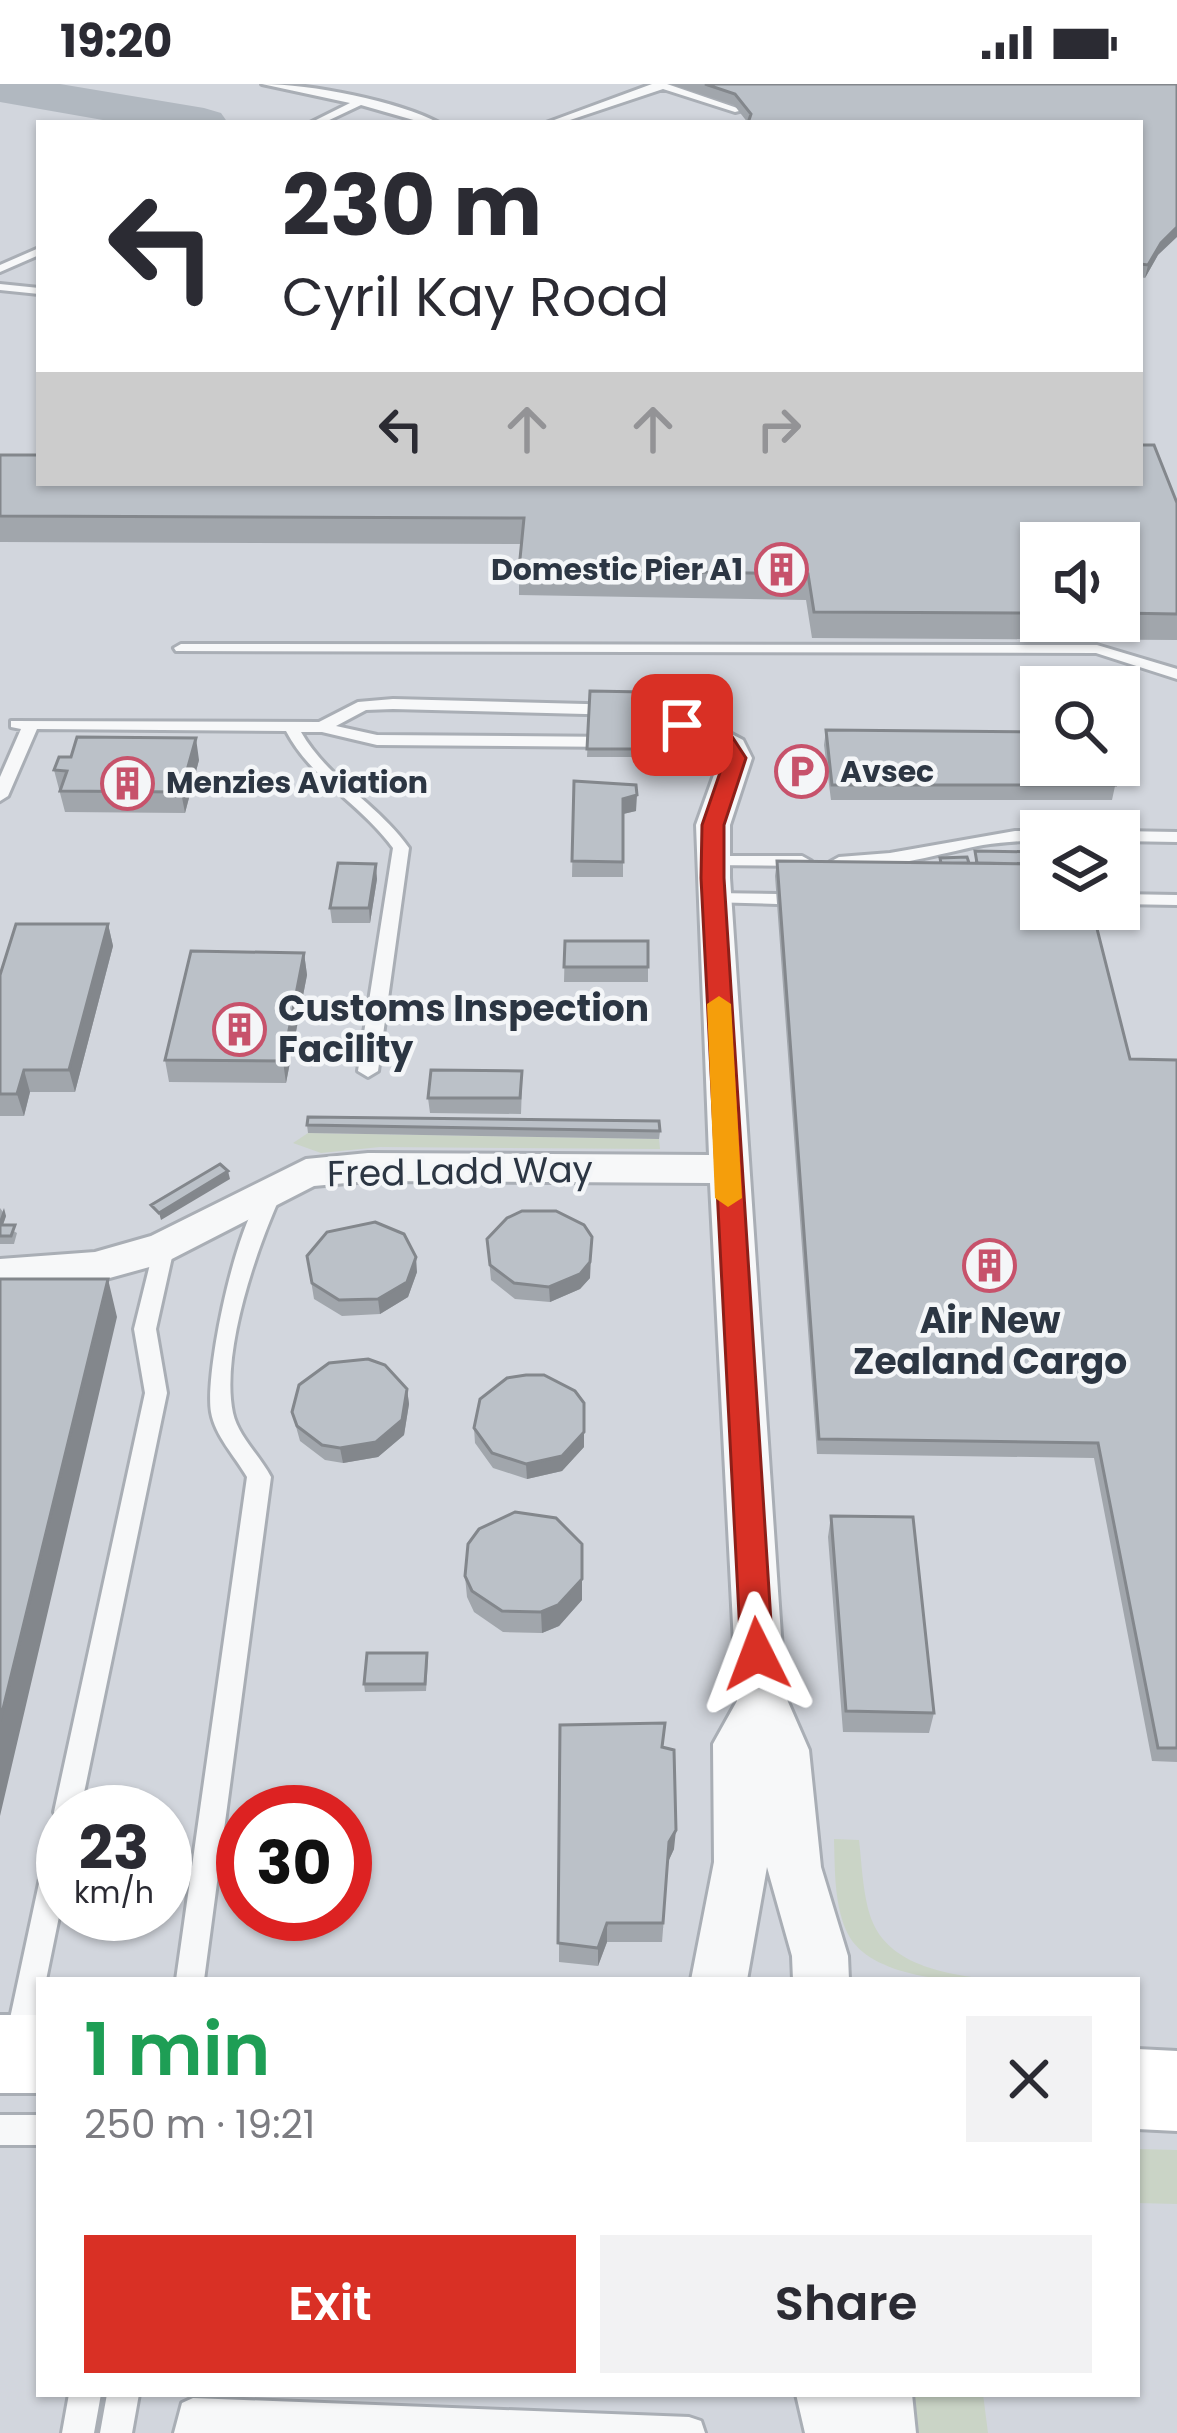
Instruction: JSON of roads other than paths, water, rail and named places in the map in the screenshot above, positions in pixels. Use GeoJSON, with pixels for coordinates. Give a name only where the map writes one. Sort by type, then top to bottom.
{"type":"FeatureCollection","features":[{"type":"Feature","properties":{"kind":"street"},"geometry":{"type":"LineString","coordinates":[[693,727],[732,747],[736,758],[713,825],[713,880],[761,1706],[783,1750],[794,1868],[820,1977]]}},
{"type":"Feature","properties":{"kind":"street","name":"Fred Ladd Way"},"geometry":{"type":"LineString","coordinates":[[0,1275],[59,1281],[164,1248],[306,1173],[368,1167],[727,1169]]}},
{"type":"Feature","properties":{"kind":"street"},"geometry":{"type":"LineString","coordinates":[[720,1977],[741,1862],[739,1744],[761,1706]]}},
{"type":"Feature","properties":{"kind":"street"},"geometry":{"type":"LineString","coordinates":[[1140,2051],[1177,2052]]}},
{"type":"Feature","properties":{"kind":"street"},"geometry":{"type":"LineString","coordinates":[[1140,2090],[1177,2091]]}},
{"type":"Feature","properties":{"kind":"street"},"geometry":{"type":"LineString","coordinates":[[829,2397],[838,2433]]}},
{"type":"Feature","properties":{"kind":"street"},"geometry":{"type":"LineString","coordinates":[[880,2397],[883,2433]]}},
{"type":"Feature","properties":{"kind":"lane"},"geometry":{"type":"LineString","coordinates":[[267,84],[362,101],[424,120]]}},
{"type":"Feature","properties":{"kind":"lane"},"geometry":{"type":"LineString","coordinates":[[560,120],[660,85],[738,110]]}},
{"type":"Feature","properties":{"kind":"lane"},"geometry":{"type":"LineString","coordinates":[[321,120],[362,101]]}},
{"type":"Feature","properties":{"kind":"lane"},"geometry":{"type":"LineString","coordinates":[[0,269],[36,252]]}},
{"type":"Feature","properties":{"kind":"lane"},"geometry":{"type":"LineString","coordinates":[[0,287],[36,291]]}},
{"type":"Feature","properties":{"kind":"lane"},"geometry":{"type":"LineString","coordinates":[[181,648],[1097,649],[1177,674]]}},
{"type":"Feature","properties":{"kind":"lane"},"geometry":{"type":"LineString","coordinates":[[322,727],[363,705],[393,704],[624,710],[693,727]]}},
{"type":"Feature","properties":{"kind":"lane"},"geometry":{"type":"LineString","coordinates":[[0,796],[24,724],[322,727],[377,740],[620,742],[693,727]]}},
{"type":"Feature","properties":{"kind":"lane"},"geometry":{"type":"LineString","coordinates":[[291,727],[325,780],[388,825],[400,848],[368,1071]]}},
{"type":"Feature","properties":{"kind":"lane"},"geometry":{"type":"LineString","coordinates":[[713,880],[865,862],[998,834],[1020,835]]}},
{"type":"Feature","properties":{"kind":"lane"},"geometry":{"type":"LineString","coordinates":[[1140,836],[1177,837]]}},
{"type":"Feature","properties":{"kind":"lane"},"geometry":{"type":"LineString","coordinates":[[713,880],[777,899]]}},
{"type":"Feature","properties":{"kind":"lane"},"geometry":{"type":"LineString","coordinates":[[1140,899],[1177,900]]}},
{"type":"Feature","properties":{"kind":"lane"},"geometry":{"type":"LineString","coordinates":[[190,1977],[259,1478],[223,1418],[220,1390],[246,1253],[275,1187]]}},
{"type":"Feature","properties":{"kind":"lane"},"geometry":{"type":"LineString","coordinates":[[73,1785],[156,1393],[145,1329],[164,1248]]}},
{"type":"Feature","properties":{"kind":"lane"},"geometry":{"type":"LineString","coordinates":[[18,2054],[41,1941]]}},
{"type":"Feature","properties":{"kind":"lane"},"geometry":{"type":"LineString","coordinates":[[0,2130],[36,2130]]}},
{"type":"Feature","properties":{"kind":"lane"},"geometry":{"type":"LineString","coordinates":[[78,2433],[85,2397]]}},
{"type":"Feature","properties":{"kind":"lane"},"geometry":{"type":"LineString","coordinates":[[116,2433],[122,2397]]}},
{"type":"Feature","properties":{"kind":"lane"},"geometry":{"type":"LineString","coordinates":[[190,2433],[194,2414],[689,2432]]}},
{"type":"Feature","properties":{"kind":"place","name":"Domestic Pier A1"},"geometry":{"type":"Point","coordinates":[782,570]}},
{"type":"Feature","properties":{"kind":"place","name":"Avsec"},"geometry":{"type":"Point","coordinates":[801,772]}},
{"type":"Feature","properties":{"kind":"place","name":"Menzies Aviation"},"geometry":{"type":"Point","coordinates":[127,783]}},
{"type":"Feature","properties":{"kind":"place","name":"Customs Inspection Facility"},"geometry":{"type":"Point","coordinates":[239,1029]}},
{"type":"Feature","properties":{"kind":"place","name":"Air New Zealand Cargo"},"geometry":{"type":"Point","coordinates":[990,1265]}}]}
